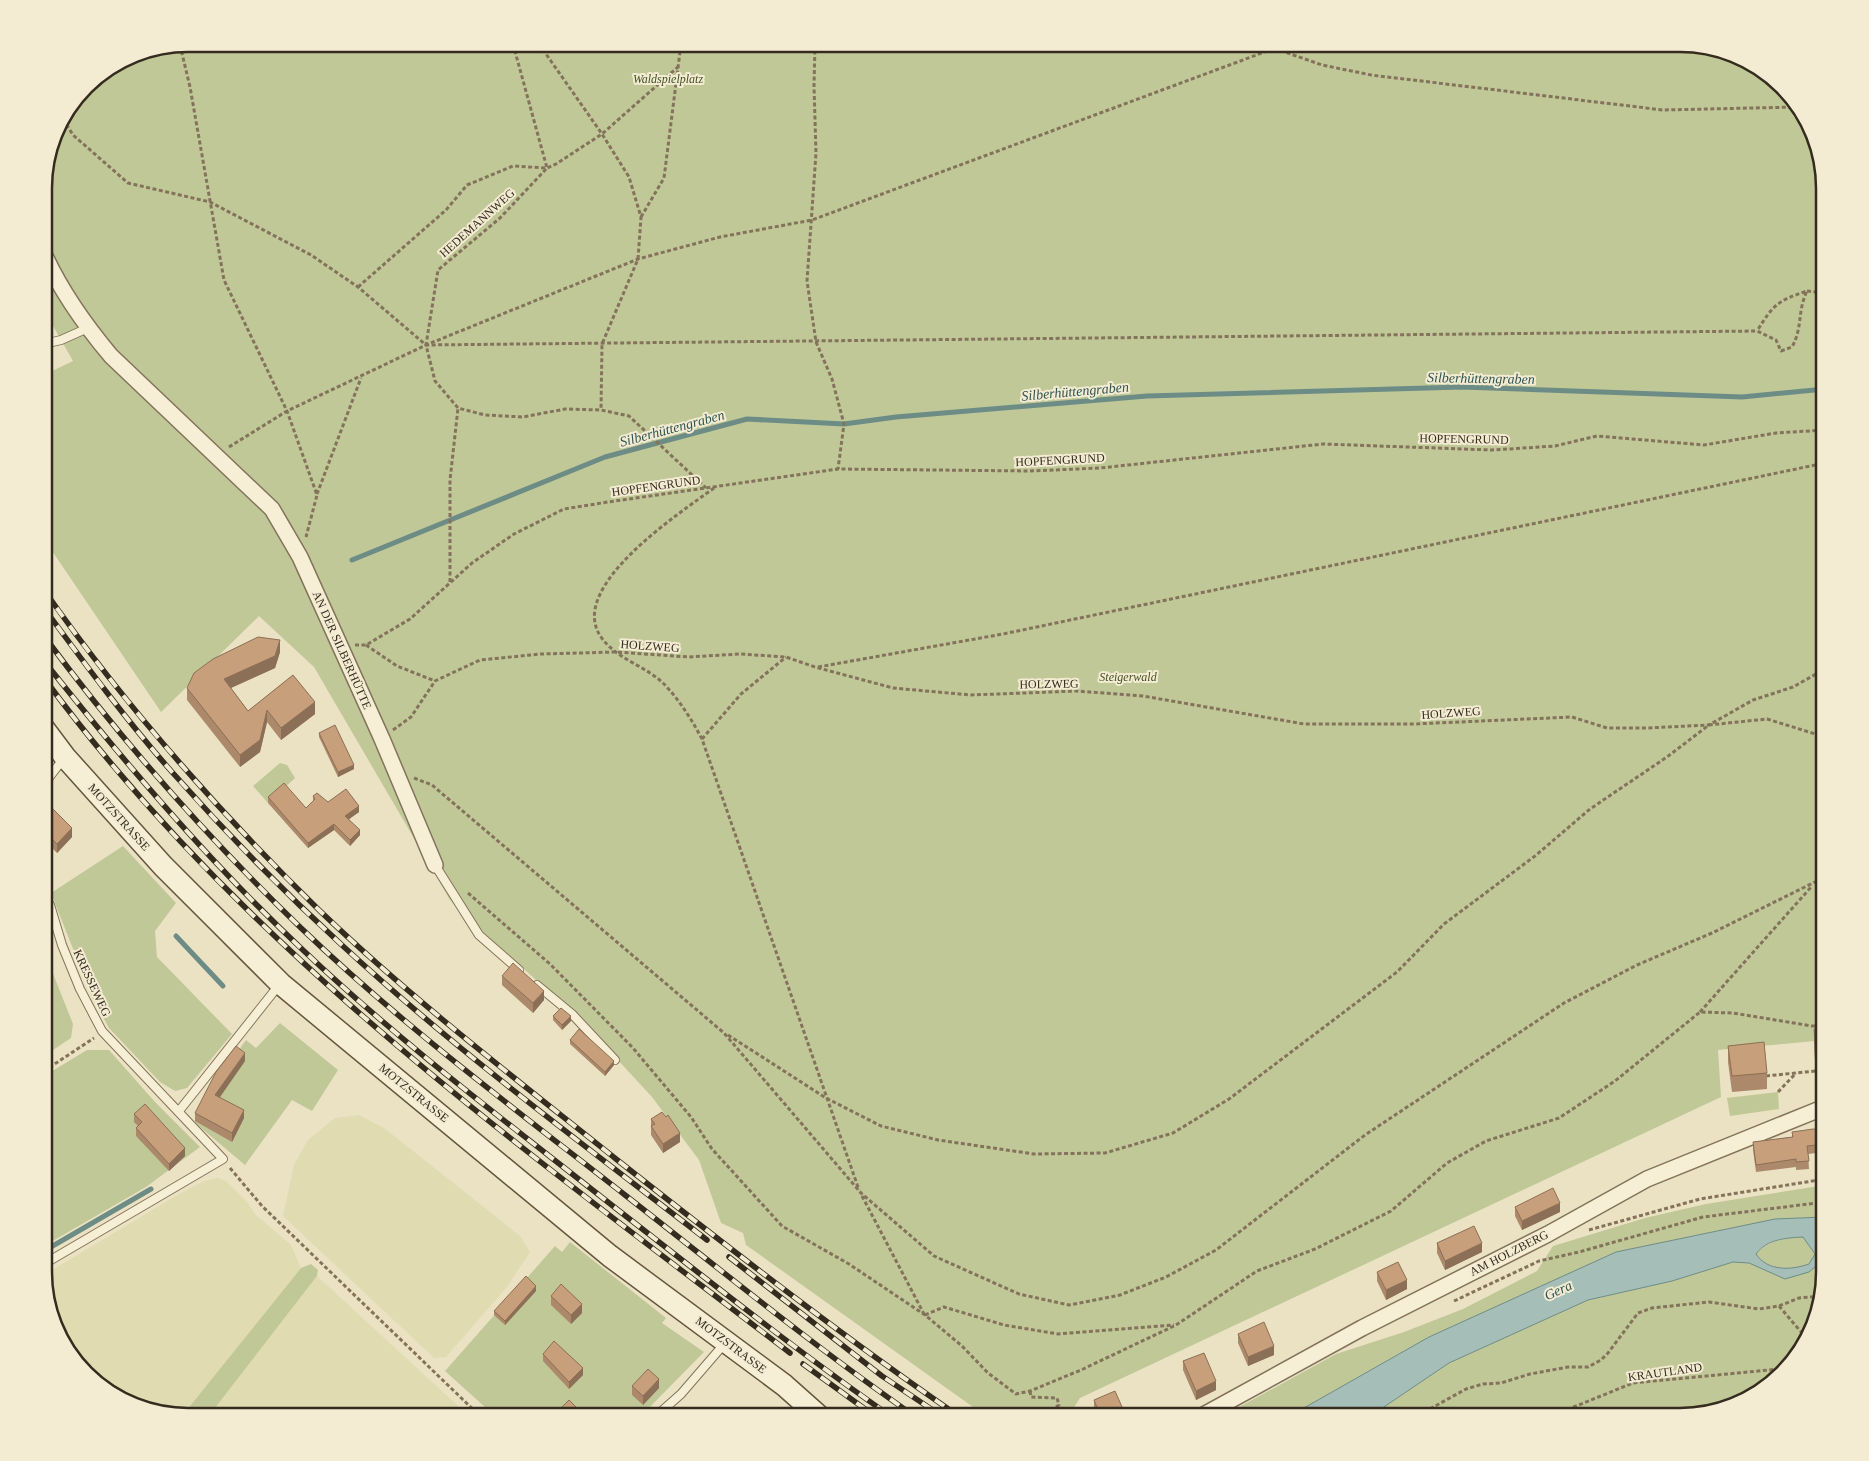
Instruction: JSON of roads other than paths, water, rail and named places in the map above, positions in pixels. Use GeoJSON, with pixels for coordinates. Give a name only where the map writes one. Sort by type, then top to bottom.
{"type":"FeatureCollection","features":[{"type":"Feature","properties":{"kind":"street","name":"AN DER SILBERHÜTTE"},"geometry":{"type":"LineString","coordinates":[[53,274],[88,328],[111,356],[272,509],[300,557],[338,645],[382,739],[435,865]]}},
{"type":"Feature","properties":{"kind":"street","name":"MOTZSTRASSE"},"geometry":{"type":"LineString","coordinates":[[53,741],[163,866],[281,984],[610,1256],[784,1385],[810,1408]]}},
{"type":"Feature","properties":{"kind":"street","name":"AM HOLZBERG"},"geometry":{"type":"LineString","coordinates":[[1216,1408],[1362,1328],[1548,1234],[1647,1179],[1816,1111]]}},
{"type":"Feature","properties":{"kind":"lane"},"geometry":{"type":"LineString","coordinates":[[53,342],[88,328]]}},
{"type":"Feature","properties":{"kind":"lane"},"geometry":{"type":"LineString","coordinates":[[53,772],[65,756]]}},
{"type":"Feature","properties":{"kind":"lane","name":"AN DER SILBERHÜTTE"},"geometry":{"type":"LineString","coordinates":[[435,865],[478,935],[572,1014],[615,1060]]}},
{"type":"Feature","properties":{"kind":"lane","name":"KRESSEWEG"},"geometry":{"type":"LineString","coordinates":[[53,915],[62,945],[80,989],[102,1031],[223,1159],[53,1259]]}},
{"type":"Feature","properties":{"kind":"lane"},"geometry":{"type":"LineString","coordinates":[[179,1111],[281,984]]}},
{"type":"Feature","properties":{"kind":"lane"},"geometry":{"type":"LineString","coordinates":[[665,1408],[681,1394],[726,1341]]}},
{"type":"Feature","properties":{"kind":"water","name":"Gera"},"geometry":{"type":"Polygon","coordinates":[[[1816,1217],[1816,1266],[1809,1272],[1785,1279],[1749,1263],[1733,1262],[1672,1281],[1588,1300],[1449,1363],[1382,1408],[1304,1408],[1429,1337],[1616,1252],[1775,1219],[1816,1217]],[[1803,1237],[1771,1242],[1756,1254],[1761,1260],[1774,1267],[1795,1268],[1809,1264],[1815,1254],[1803,1237]]]}},
{"type":"Feature","properties":{"kind":"waterway","name":"Silberhüttengraben"},"geometry":{"type":"LineString","coordinates":[[352,560],[605,457],[747,419],[844,424],[896,417],[1147,396],[1462,387],[1742,397],[1816,390]]}},
{"type":"Feature","properties":{"kind":"waterway","name":"Silberhüttengraben"},"geometry":{"type":"LineString","coordinates":[[176,936],[223,986]]}},
{"type":"Feature","properties":{"kind":"waterway","name":"Silberhüttengraben"},"geometry":{"type":"LineString","coordinates":[[53,1246],[151,1189]]}},
{"type":"Feature","properties":{"kind":"railway"},"geometry":{"type":"LineString","coordinates":[[53,602],[107,675],[174,757],[282,874],[355,944],[465,1038],[658,1192],[829,1323],[947,1408]]}},
{"type":"Feature","properties":{"kind":"railway"},"geometry":{"type":"LineString","coordinates":[[53,620],[90,671],[155,752],[192,795],[277,884],[387,986],[432,1024],[568,1133],[707,1240]]}},
{"type":"Feature","properties":{"kind":"railway"},"geometry":{"type":"LineString","coordinates":[[53,648],[166,787],[266,894],[339,964],[501,1098],[805,1336],[903,1408]]}},
{"type":"Feature","properties":{"kind":"railway"},"geometry":{"type":"LineString","coordinates":[[53,672],[105,737],[201,847],[269,917],[341,985],[418,1052],[618,1210],[719,1289],[879,1408]]}},
{"type":"Feature","properties":{"kind":"railway"},"geometry":{"type":"LineString","coordinates":[[53,689],[123,777],[208,870],[298,958],[392,1041],[490,1122],[790,1353]]}},
{"type":"Feature","properties":{"kind":"railway"},"geometry":{"type":"LineString","coordinates":[[729,1257],[882,1376],[930,1408]]}},
{"type":"Feature","properties":{"kind":"railway"},"geometry":{"type":"LineString","coordinates":[[803,1364],[864,1408]]}},
{"type":"Feature","properties":{"kind":"park label","name":"Waldspielplatz"},"geometry":{"type":"Point","coordinates":[668,79]}},
{"type":"Feature","properties":{"kind":"park label","name":"Steigerwald"},"geometry":{"type":"Point","coordinates":[1128,677]}}]}
